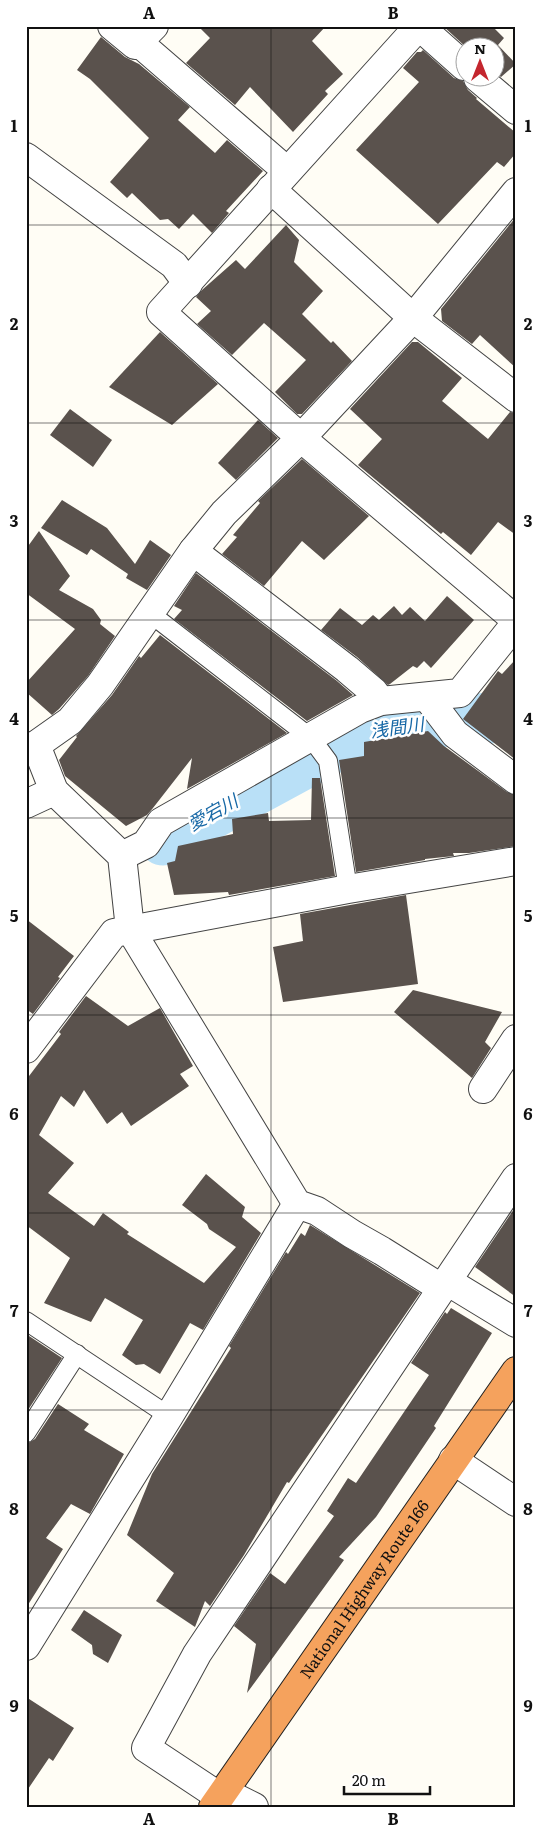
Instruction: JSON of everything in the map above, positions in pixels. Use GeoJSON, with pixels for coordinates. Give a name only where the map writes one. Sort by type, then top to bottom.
{"type":"FeatureCollection","features":[{"type":"Feature","properties":{"kind":"highway","name":"National Highway Route 166"},"geometry":{"type":"LineString","coordinates":[[219,1798],[516,1371]]}},
{"type":"Feature","properties":{"kind":"street"},"geometry":{"type":"LineString","coordinates":[[112,26],[134,45],[146,34],[279,180],[412,318],[516,398]]}},
{"type":"Feature","properties":{"kind":"street"},"geometry":{"type":"LineString","coordinates":[[122,856],[146,844],[161,822],[312,740],[360,709],[381,702],[460,693],[516,621],[301,438],[161,312],[419,26],[454,57]]}},
{"type":"Feature","properties":{"kind":"street"},"geometry":{"type":"LineString","coordinates":[[490,88],[516,110]]}},
{"type":"Feature","properties":{"kind":"street"},"geometry":{"type":"LineString","coordinates":[[26,157],[174,265],[188,284]]}},
{"type":"Feature","properties":{"kind":"street"},"geometry":{"type":"LineString","coordinates":[[516,192],[412,318],[301,438],[224,513],[194,551],[100,685],[70,721],[31,743],[54,791],[122,856],[130,929],[297,1204],[317,1211],[382,1251],[516,1323]]}},
{"type":"Feature","properties":{"kind":"street"},"geometry":{"type":"LineString","coordinates":[[194,551],[347,669],[374,692],[381,702]]}},
{"type":"Feature","properties":{"kind":"street"},"geometry":{"type":"LineString","coordinates":[[428,698],[455,734],[516,780]]}},
{"type":"Feature","properties":{"kind":"street"},"geometry":{"type":"LineString","coordinates":[[26,804],[54,791]]}},
{"type":"Feature","properties":{"kind":"street"},"geometry":{"type":"LineString","coordinates":[[26,1049],[114,933],[348,889],[516,861]]}},
{"type":"Feature","properties":{"kind":"street"},"geometry":{"type":"LineString","coordinates":[[483,1089],[516,1039]]}},
{"type":"Feature","properties":{"kind":"street"},"geometry":{"type":"LineString","coordinates":[[254,1807],[219,1798],[146,1748],[197,1654],[516,1178]]}},
{"type":"Feature","properties":{"kind":"street"},"geometry":{"type":"LineString","coordinates":[[26,1646],[169,1416],[297,1204]]}},
{"type":"Feature","properties":{"kind":"street"},"geometry":{"type":"LineString","coordinates":[[453,1460],[516,1502]]}},
{"type":"Feature","properties":{"kind":"lane"},"geometry":{"type":"LineString","coordinates":[[151,614],[312,740],[328,761],[348,889]]}},
{"type":"Feature","properties":{"kind":"lane"},"geometry":{"type":"LineString","coordinates":[[26,1321],[169,1416]]}},
{"type":"Feature","properties":{"kind":"lane"},"geometry":{"type":"LineString","coordinates":[[26,1433],[77,1354]]}},
{"type":"Feature","properties":{"kind":"building"},"geometry":{"type":"Polygon","coordinates":[[[198,26],[326,26],[312,41],[343,74],[325,91],[328,94],[293,132],[250,87],[235,105],[186,63],[210,38],[198,26]]]}},
{"type":"Feature","properties":{"kind":"building"},"geometry":{"type":"Polygon","coordinates":[[[443,26],[492,26],[504,38],[456,38],[443,26]]]}},
{"type":"Feature","properties":{"kind":"building"},"geometry":{"type":"Polygon","coordinates":[[[101,37],[125,57],[139,64],[190,107],[178,120],[215,153],[227,140],[263,171],[226,211],[229,213],[212,233],[193,214],[179,229],[168,219],[160,220],[132,193],[127,198],[110,182],[149,138],[90,79],[77,70],[101,37]]]}},
{"type":"Feature","properties":{"kind":"building"},"geometry":{"type":"Polygon","coordinates":[[[423,50],[454,78],[454,88],[467,88],[476,99],[516,133],[516,153],[504,167],[497,162],[438,224],[356,150],[419,82],[403,68],[417,52],[423,50]]]}},
{"type":"Feature","properties":{"kind":"building"},"geometry":{"type":"Polygon","coordinates":[[[504,51],[516,64],[504,74],[504,51]]]}},
{"type":"Feature","properties":{"kind":"building"},"geometry":{"type":"Polygon","coordinates":[[[516,217],[516,368],[480,335],[472,344],[442,321],[441,309],[516,217]]]}},
{"type":"Feature","properties":{"kind":"building"},"geometry":{"type":"Polygon","coordinates":[[[286,225],[299,240],[294,262],[323,291],[302,314],[331,343],[333,341],[352,361],[302,414],[297,414],[275,392],[306,360],[264,323],[232,355],[197,324],[211,311],[196,297],[202,290],[236,260],[245,269],[286,225]]]}},
{"type":"Feature","properties":{"kind":"building"},"geometry":{"type":"Polygon","coordinates":[[[160,332],[218,384],[172,425],[109,387],[160,332]]]}},
{"type":"Feature","properties":{"kind":"building"},"geometry":{"type":"Polygon","coordinates":[[[412,342],[418,342],[462,378],[442,401],[488,439],[510,412],[516,413],[516,535],[498,522],[471,555],[443,532],[441,534],[358,465],[382,439],[350,409],[412,342]]]}},
{"type":"Feature","properties":{"kind":"building"},"geometry":{"type":"Polygon","coordinates":[[[70,409],[112,440],[93,467],[50,435],[70,409]]]}},
{"type":"Feature","properties":{"kind":"building"},"geometry":{"type":"Polygon","coordinates":[[[258,420],[278,438],[236,480],[218,463],[258,420]]]}},
{"type":"Feature","properties":{"kind":"building"},"geometry":{"type":"Polygon","coordinates":[[[302,459],[369,516],[324,560],[302,541],[264,586],[222,554],[237,537],[233,535],[260,503],[258,501],[302,459]]]}},
{"type":"Feature","properties":{"kind":"building"},"geometry":{"type":"Polygon","coordinates":[[[62,500],[107,528],[135,564],[150,540],[171,555],[147,590],[126,578],[128,574],[91,549],[87,555],[41,528],[62,500]]]}},
{"type":"Feature","properties":{"kind":"building"},"geometry":{"type":"Polygon","coordinates":[[[39,531],[70,576],[59,590],[93,609],[101,620],[100,624],[115,636],[88,676],[52,715],[26,692],[26,683],[75,629],[26,593],[26,549],[39,531]]]}},
{"type":"Feature","properties":{"kind":"building"},"geometry":{"type":"Polygon","coordinates":[[[196,573],[353,695],[307,721],[174,619],[182,610],[174,606],[196,573]]]}},
{"type":"Feature","properties":{"kind":"building"},"geometry":{"type":"Polygon","coordinates":[[[447,596],[474,620],[431,668],[424,661],[417,668],[413,666],[388,685],[357,657],[321,630],[340,608],[362,625],[373,615],[379,620],[394,606],[402,615],[410,607],[425,621],[447,596]]]}},
{"type":"Feature","properties":{"kind":"building"},"geometry":{"type":"Polygon","coordinates":[[[160,635],[287,733],[187,789],[192,758],[147,815],[126,826],[65,776],[59,760],[76,736],[112,695],[139,656],[141,658],[160,635]]]}},
{"type":"Feature","properties":{"kind":"building"},"geometry":{"type":"Polygon","coordinates":[[[516,659],[516,760],[463,719],[498,671],[502,674],[516,659]]]}},
{"type":"Feature","properties":{"kind":"building"},"geometry":{"type":"Polygon","coordinates":[[[428,731],[444,746],[507,792],[516,795],[516,846],[469,853],[453,853],[454,856],[425,859],[356,872],[339,760],[364,756],[364,742],[428,731]]]}},
{"type":"Feature","properties":{"kind":"building"},"geometry":{"type":"Polygon","coordinates":[[[312,778],[320,778],[335,876],[229,895],[228,892],[174,895],[167,863],[175,861],[178,846],[233,834],[232,819],[268,813],[269,821],[311,820],[312,778]]]}},
{"type":"Feature","properties":{"kind":"building"},"geometry":{"type":"Polygon","coordinates":[[[406,895],[418,984],[283,1002],[273,947],[303,941],[300,914],[406,895]]]}},
{"type":"Feature","properties":{"kind":"building"},"geometry":{"type":"Polygon","coordinates":[[[26,919],[74,956],[33,1014],[26,1009],[26,919]]]}},
{"type":"Feature","properties":{"kind":"building"},"geometry":{"type":"Polygon","coordinates":[[[413,990],[502,1012],[485,1042],[491,1048],[472,1078],[394,1012],[413,990]]]}},
{"type":"Feature","properties":{"kind":"building"},"geometry":{"type":"Polygon","coordinates":[[[86,996],[128,1026],[160,1008],[193,1066],[180,1074],[189,1086],[131,1126],[122,1112],[107,1124],[84,1090],[74,1107],[61,1096],[39,1135],[74,1163],[48,1193],[94,1226],[103,1213],[129,1232],[127,1234],[204,1283],[236,1247],[209,1229],[207,1224],[182,1205],[206,1174],[245,1207],[242,1217],[261,1233],[203,1330],[190,1323],[160,1374],[144,1364],[136,1365],[122,1355],[143,1320],[105,1298],[91,1322],[44,1303],[70,1258],[26,1225],[26,1080],[61,1034],[59,1032],[86,996]]]}},
{"type":"Feature","properties":{"kind":"building"},"geometry":{"type":"Polygon","coordinates":[[[516,1206],[516,1297],[475,1267],[516,1206]]]}},
{"type":"Feature","properties":{"kind":"building"},"geometry":{"type":"Polygon","coordinates":[[[310,1225],[420,1293],[289,1483],[287,1482],[244,1555],[210,1606],[205,1601],[195,1627],[156,1601],[174,1573],[127,1535],[152,1474],[231,1348],[229,1346],[286,1252],[288,1254],[301,1233],[305,1236],[310,1225]]]}},
{"type":"Feature","properties":{"kind":"building"},"geometry":{"type":"Polygon","coordinates":[[[451,1308],[492,1333],[434,1426],[436,1428],[376,1517],[339,1557],[344,1560],[247,1693],[256,1644],[234,1626],[270,1573],[285,1584],[334,1516],[327,1511],[348,1478],[356,1483],[429,1375],[411,1363],[445,1312],[447,1314],[451,1308]]]}},
{"type":"Feature","properties":{"kind":"building"},"geometry":{"type":"Polygon","coordinates":[[[26,1334],[62,1358],[26,1413],[26,1334]]]}},
{"type":"Feature","properties":{"kind":"building"},"geometry":{"type":"Polygon","coordinates":[[[58,1404],[89,1424],[84,1430],[124,1454],[90,1514],[71,1504],[46,1538],[63,1549],[26,1608],[26,1444],[35,1439],[58,1404]]]}},
{"type":"Feature","properties":{"kind":"building"},"geometry":{"type":"Polygon","coordinates":[[[84,1610],[122,1635],[108,1663],[93,1654],[92,1645],[71,1630],[84,1610]]]}},
{"type":"Feature","properties":{"kind":"building"},"geometry":{"type":"Polygon","coordinates":[[[26,1697],[74,1728],[53,1761],[49,1758],[26,1792],[26,1697]]]}},
{"type":"Feature","properties":{"kind":"waterway","name":"浅間川"},"geometry":{"type":"LineString","coordinates":[[163,840],[371,727],[516,716]]}},
{"type":"Feature","properties":{"kind":"water label","name":"愛宕川"},"geometry":{"type":"Point","coordinates":[213,813]}}]}
